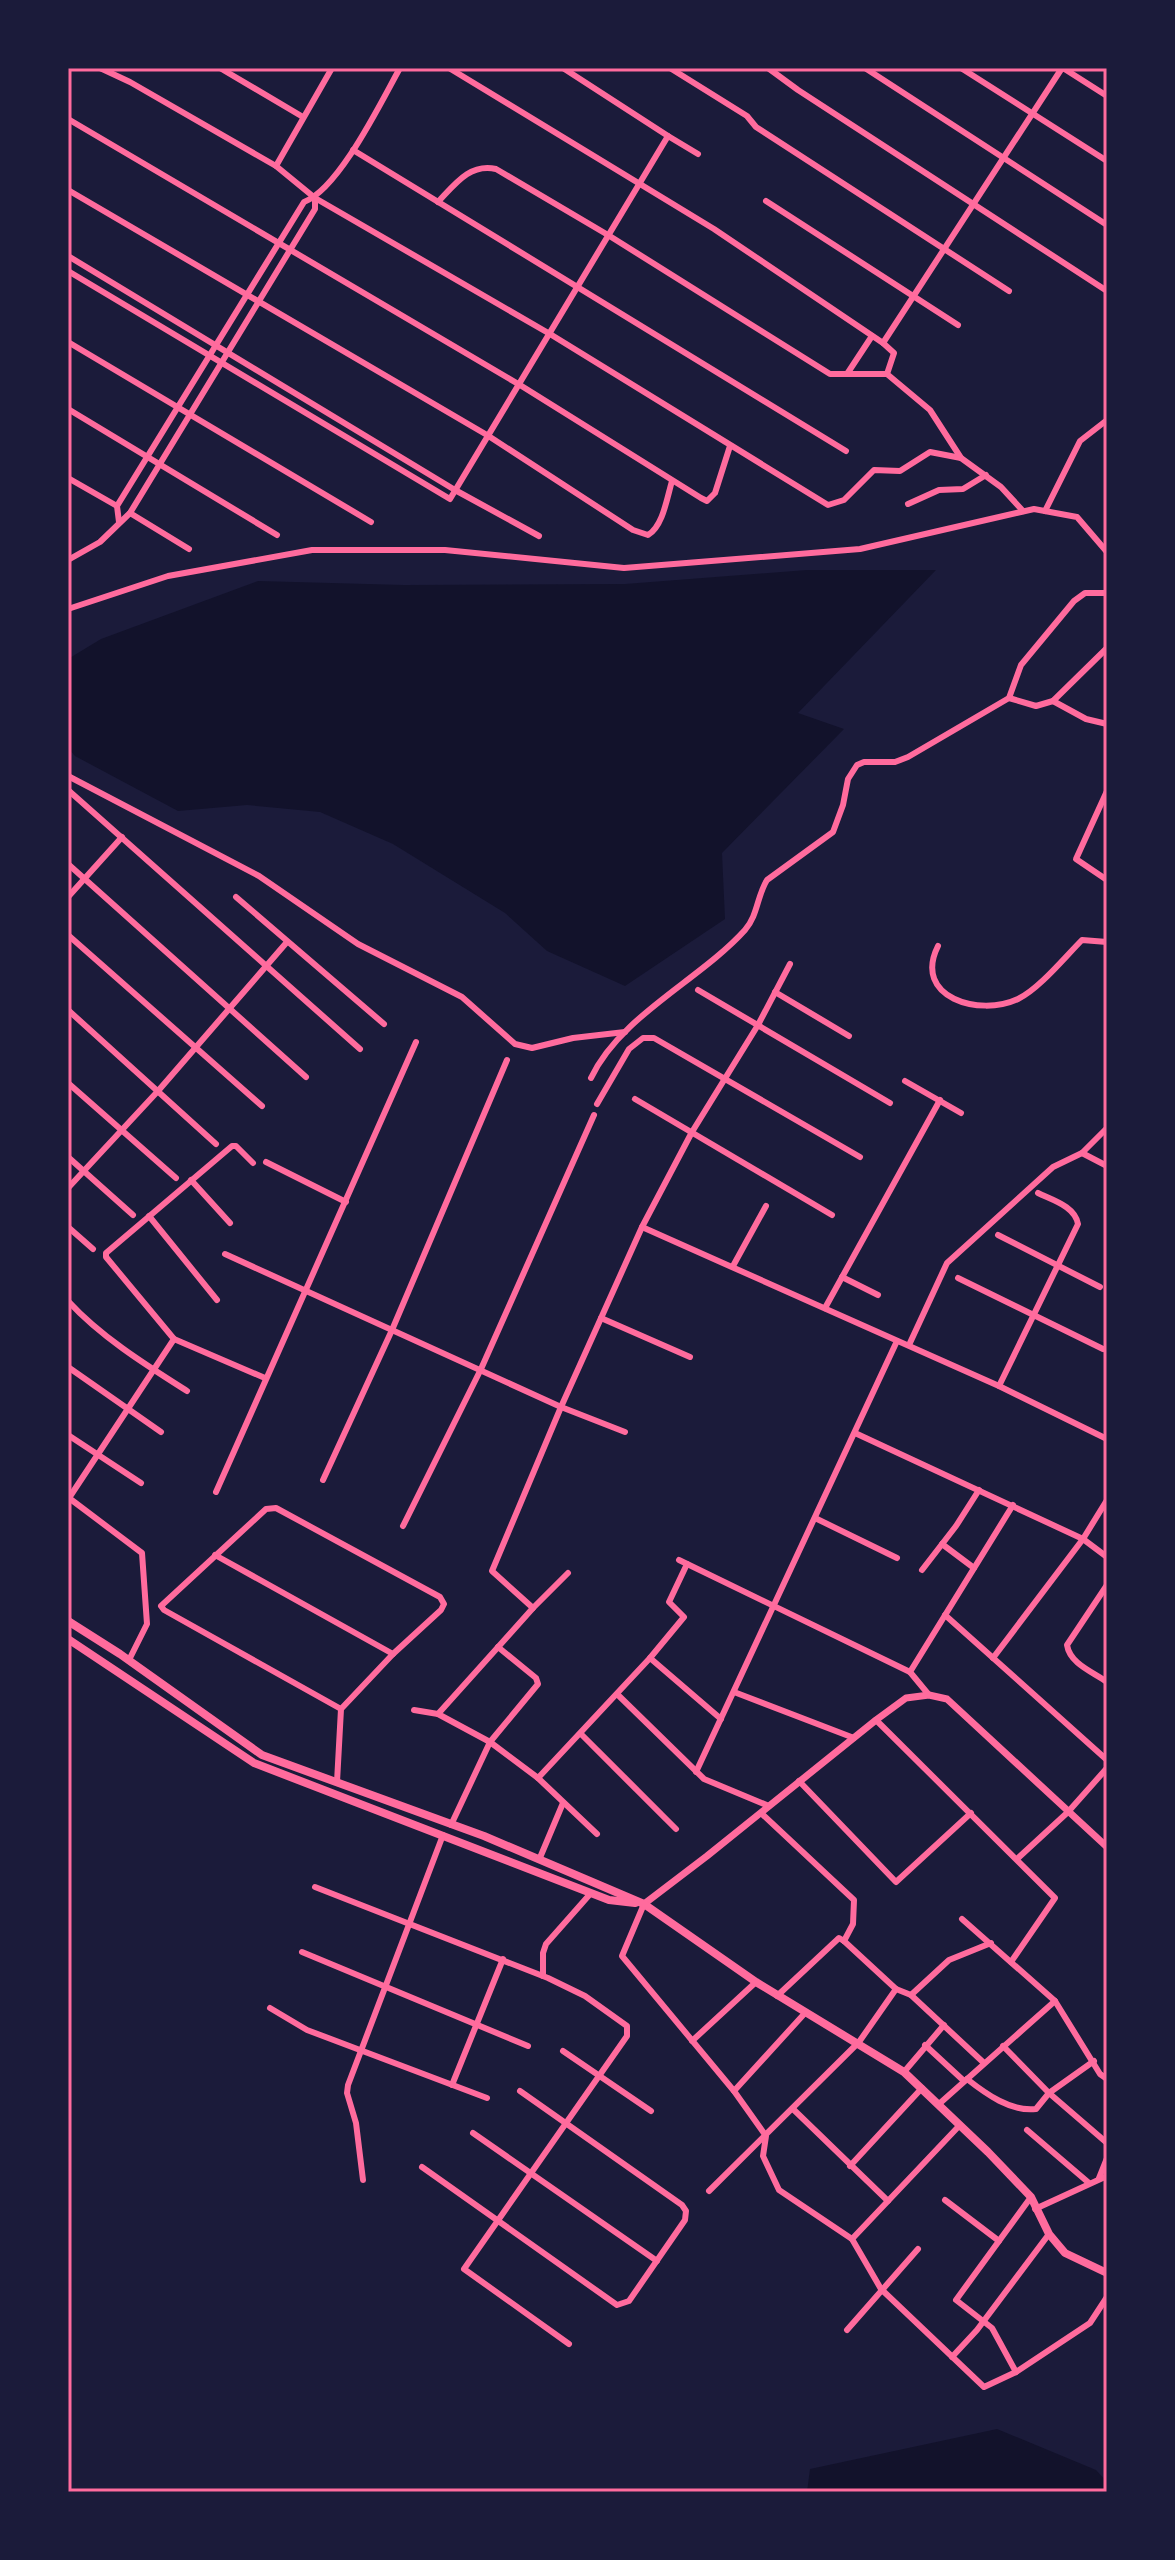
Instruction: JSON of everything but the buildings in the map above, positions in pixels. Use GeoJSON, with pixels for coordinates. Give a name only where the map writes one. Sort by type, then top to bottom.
{"type":"FeatureCollection","features":[{"type":"Feature","properties":{"kind":"main road"},"geometry":{"type":"LineString","coordinates":[[68,1621],[129,1660],[262,1755],[451,1825],[644,1904],[777,1996],[859,2042],[904,2072],[1031,2197],[1049,2234],[1065,2253],[1107,2273]]}},
{"type":"Feature","properties":{"kind":"main road"},"geometry":{"type":"LineString","coordinates":[[68,1639],[254,1763],[609,1900],[644,1904]]}},
{"type":"Feature","properties":{"kind":"street"},"geometry":{"type":"LineString","coordinates":[[100,68],[276,166],[315,198],[550,334],[828,505],[844,500],[874,470],[900,471],[930,452],[961,458]]}},
{"type":"Feature","properties":{"kind":"street"},"geometry":{"type":"LineString","coordinates":[[220,68],[303,117]]}},
{"type":"Feature","properties":{"kind":"street"},"geometry":{"type":"LineString","coordinates":[[119,522],[117,506],[304,202],[315,198],[353,150],[400,68]]}},
{"type":"Feature","properties":{"kind":"street"},"geometry":{"type":"LineString","coordinates":[[449,68],[640,182],[883,343],[894,353],[887,374]]}},
{"type":"Feature","properties":{"kind":"street"},"geometry":{"type":"LineString","coordinates":[[563,68],[698,154]]}},
{"type":"Feature","properties":{"kind":"street"},"geometry":{"type":"LineString","coordinates":[[670,68],[1009,291]]}},
{"type":"Feature","properties":{"kind":"street"},"geometry":{"type":"LineString","coordinates":[[768,68],[1107,291]]}},
{"type":"Feature","properties":{"kind":"street"},"geometry":{"type":"LineString","coordinates":[[865,68],[1107,225]]}},
{"type":"Feature","properties":{"kind":"street"},"geometry":{"type":"LineString","coordinates":[[961,68],[1107,161]]}},
{"type":"Feature","properties":{"kind":"street"},"geometry":{"type":"LineString","coordinates":[[883,343],[1062,68],[1107,96]]}},
{"type":"Feature","properties":{"kind":"street"},"geometry":{"type":"LineString","coordinates":[[276,166],[330,69]]}},
{"type":"Feature","properties":{"kind":"street"},"geometry":{"type":"LineString","coordinates":[[68,119],[520,385],[701,498],[711,499],[730,446]]}},
{"type":"Feature","properties":{"kind":"street"},"geometry":{"type":"LineString","coordinates":[[68,271],[450,499],[668,136]]}},
{"type":"Feature","properties":{"kind":"street"},"geometry":{"type":"LineString","coordinates":[[353,150],[846,451]]}},
{"type":"Feature","properties":{"kind":"street"},"geometry":{"type":"LineString","coordinates":[[438,202],[455,183],[476,168],[496,169],[830,374],[887,374],[930,410],[961,458],[1013,498],[1023,511]]}},
{"type":"Feature","properties":{"kind":"street"},"geometry":{"type":"LineString","coordinates":[[68,190],[487,435],[642,534],[653,532],[658,525],[672,481]]}},
{"type":"Feature","properties":{"kind":"street"},"geometry":{"type":"LineString","coordinates":[[68,560],[100,542],[130,513],[291,250],[315,209],[315,198]]}},
{"type":"Feature","properties":{"kind":"street"},"geometry":{"type":"LineString","coordinates":[[766,201],[958,325]]}},
{"type":"Feature","properties":{"kind":"street"},"geometry":{"type":"LineString","coordinates":[[68,256],[455,490],[539,536]]}},
{"type":"Feature","properties":{"kind":"street"},"geometry":{"type":"LineString","coordinates":[[847,374],[872,336]]}},
{"type":"Feature","properties":{"kind":"street"},"geometry":{"type":"LineString","coordinates":[[68,342],[371,522]]}},
{"type":"Feature","properties":{"kind":"street"},"geometry":{"type":"LineString","coordinates":[[68,409],[277,535]]}},
{"type":"Feature","properties":{"kind":"street"},"geometry":{"type":"LineString","coordinates":[[1045,511],[1080,441],[1107,420]]}},
{"type":"Feature","properties":{"kind":"street"},"geometry":{"type":"LineString","coordinates":[[908,504],[939,490],[963,489],[986,475]]}},
{"type":"Feature","properties":{"kind":"street"},"geometry":{"type":"LineString","coordinates":[[68,478],[117,506]]}},
{"type":"Feature","properties":{"kind":"street"},"geometry":{"type":"LineString","coordinates":[[68,609],[168,576],[312,550],[445,550],[624,568],[860,549],[1034,509],[1077,517],[1107,552]]}},
{"type":"Feature","properties":{"kind":"street"},"geometry":{"type":"LineString","coordinates":[[130,513],[189,549]]}},
{"type":"Feature","properties":{"kind":"street"},"geometry":{"type":"LineString","coordinates":[[68,550],[76,555]]}},
{"type":"Feature","properties":{"kind":"street"},"geometry":{"type":"LineString","coordinates":[[591,1078],[625,1032],[703,970],[744,931],[753,920],[767,880],[833,832],[848,779],[857,765],[864,762],[895,762],[908,757],[1009,698],[1021,665],[1074,601],[1085,593],[1107,593]]}},
{"type":"Feature","properties":{"kind":"street"},"geometry":{"type":"LineString","coordinates":[[1009,698],[1036,706],[1053,701],[1107,648]]}},
{"type":"Feature","properties":{"kind":"street"},"geometry":{"type":"LineString","coordinates":[[1053,701],[1086,719],[1107,724]]}},
{"type":"Feature","properties":{"kind":"street"},"geometry":{"type":"LineString","coordinates":[[68,776],[259,876],[358,944],[462,997],[515,1044],[532,1048],[573,1038],[625,1032]]}},
{"type":"Feature","properties":{"kind":"street"},"geometry":{"type":"LineString","coordinates":[[68,790],[360,1049]]}},
{"type":"Feature","properties":{"kind":"street"},"geometry":{"type":"LineString","coordinates":[[1107,791],[1076,859],[1107,880]]}},
{"type":"Feature","properties":{"kind":"street"},"geometry":{"type":"LineString","coordinates":[[68,897],[122,837]]}},
{"type":"Feature","properties":{"kind":"street"},"geometry":{"type":"LineString","coordinates":[[68,864],[306,1077]]}},
{"type":"Feature","properties":{"kind":"street"},"geometry":{"type":"LineString","coordinates":[[236,897],[384,1024]]}},
{"type":"Feature","properties":{"kind":"street"},"geometry":{"type":"LineString","coordinates":[[68,935],[262,1106]]}},
{"type":"Feature","properties":{"kind":"street"},"geometry":{"type":"LineString","coordinates":[[938,946],[931,959],[934,980],[945,993],[967,1005],[994,1006],[1020,998],[1082,940],[1106,938]]}},
{"type":"Feature","properties":{"kind":"street"},"geometry":{"type":"LineString","coordinates":[[68,1188],[158,1091],[287,942]]}},
{"type":"Feature","properties":{"kind":"street"},"geometry":{"type":"LineString","coordinates":[[533,1608],[492,1571],[642,1227],[692,1132],[758,1025],[790,964]]}},
{"type":"Feature","properties":{"kind":"street"},"geometry":{"type":"LineString","coordinates":[[698,990],[890,1103]]}},
{"type":"Feature","properties":{"kind":"street"},"geometry":{"type":"LineString","coordinates":[[775,992],[849,1036]]}},
{"type":"Feature","properties":{"kind":"street"},"geometry":{"type":"LineString","coordinates":[[68,1010],[216,1144]]}},
{"type":"Feature","properties":{"kind":"street"},"geometry":{"type":"LineString","coordinates":[[597,1104],[629,1049],[643,1038],[654,1038],[860,1157]]}},
{"type":"Feature","properties":{"kind":"street"},"geometry":{"type":"LineString","coordinates":[[216,1492],[416,1042]]}},
{"type":"Feature","properties":{"kind":"street"},"geometry":{"type":"LineString","coordinates":[[323,1480],[392,1330],[507,1060]]}},
{"type":"Feature","properties":{"kind":"street"},"geometry":{"type":"LineString","coordinates":[[905,1081],[961,1113]]}},
{"type":"Feature","properties":{"kind":"street"},"geometry":{"type":"LineString","coordinates":[[68,1083],[176,1178]]}},
{"type":"Feature","properties":{"kind":"street"},"geometry":{"type":"LineString","coordinates":[[635,1099],[832,1215]]}},
{"type":"Feature","properties":{"kind":"street"},"geometry":{"type":"LineString","coordinates":[[825,1308],[940,1100]]}},
{"type":"Feature","properties":{"kind":"street"},"geometry":{"type":"LineString","coordinates":[[403,1526],[481,1369],[594,1115]]}},
{"type":"Feature","properties":{"kind":"street"},"geometry":{"type":"LineString","coordinates":[[909,1345],[947,1263],[1053,1167],[1082,1153],[1107,1128]]}},
{"type":"Feature","properties":{"kind":"street"},"geometry":{"type":"LineString","coordinates":[[253,1163],[236,1146],[232,1146],[107,1251],[106,1257],[174,1339],[265,1378]]}},
{"type":"Feature","properties":{"kind":"street"},"geometry":{"type":"LineString","coordinates":[[1082,1153],[1107,1166]]}},
{"type":"Feature","properties":{"kind":"street"},"geometry":{"type":"LineString","coordinates":[[68,1157],[133,1215]]}},
{"type":"Feature","properties":{"kind":"street"},"geometry":{"type":"LineString","coordinates":[[266,1162],[346,1202]]}},
{"type":"Feature","properties":{"kind":"street"},"geometry":{"type":"LineString","coordinates":[[191,1180],[230,1223]]}},
{"type":"Feature","properties":{"kind":"street"},"geometry":{"type":"LineString","coordinates":[[999,1386],[1078,1224],[1077,1216],[1071,1210],[1038,1193]]}},
{"type":"Feature","properties":{"kind":"street"},"geometry":{"type":"LineString","coordinates":[[733,1266],[766,1206]]}},
{"type":"Feature","properties":{"kind":"street"},"geometry":{"type":"LineString","coordinates":[[149,1216],[217,1300]]}},
{"type":"Feature","properties":{"kind":"street"},"geometry":{"type":"LineString","coordinates":[[68,1227],[93,1249]]}},
{"type":"Feature","properties":{"kind":"street"},"geometry":{"type":"LineString","coordinates":[[642,1227],[999,1386],[1107,1439]]}},
{"type":"Feature","properties":{"kind":"street"},"geometry":{"type":"LineString","coordinates":[[998,1235],[1100,1287]]}},
{"type":"Feature","properties":{"kind":"street"},"geometry":{"type":"LineString","coordinates":[[225,1254],[561,1407],[625,1432]]}},
{"type":"Feature","properties":{"kind":"street"},"geometry":{"type":"LineString","coordinates":[[842,1277],[878,1295]]}},
{"type":"Feature","properties":{"kind":"street"},"geometry":{"type":"LineString","coordinates":[[958,1278],[1103,1349]]}},
{"type":"Feature","properties":{"kind":"street"},"geometry":{"type":"LineString","coordinates":[[68,1301],[84,1318],[187,1391]]}},
{"type":"Feature","properties":{"kind":"street"},"geometry":{"type":"LineString","coordinates":[[601,1318],[690,1357]]}},
{"type":"Feature","properties":{"kind":"street"},"geometry":{"type":"LineString","coordinates":[[129,1660],[147,1624],[142,1553],[69,1498],[174,1339]]}},
{"type":"Feature","properties":{"kind":"street"},"geometry":{"type":"LineString","coordinates":[[696,1772],[897,1341]]}},
{"type":"Feature","properties":{"kind":"street"},"geometry":{"type":"LineString","coordinates":[[68,1367],[161,1432]]}},
{"type":"Feature","properties":{"kind":"street"},"geometry":{"type":"LineString","coordinates":[[855,1433],[1083,1539],[1107,1557]]}},
{"type":"Feature","properties":{"kind":"street"},"geometry":{"type":"LineString","coordinates":[[68,1435],[141,1483]]}},
{"type":"Feature","properties":{"kind":"street"},"geometry":{"type":"LineString","coordinates":[[922,1570],[979,1490]]}},
{"type":"Feature","properties":{"kind":"street"},"geometry":{"type":"LineString","coordinates":[[993,1658],[1083,1539],[1107,1500]]}},
{"type":"Feature","properties":{"kind":"street"},"geometry":{"type":"LineString","coordinates":[[910,1672],[1013,1505]]}},
{"type":"Feature","properties":{"kind":"street"},"geometry":{"type":"LineString","coordinates":[[337,1782],[341,1709],[444,1604],[440,1597],[276,1508],[266,1509],[161,1606],[341,1709]]}},
{"type":"Feature","properties":{"kind":"street"},"geometry":{"type":"LineString","coordinates":[[815,1518],[897,1558]]}},
{"type":"Feature","properties":{"kind":"street"},"geometry":{"type":"LineString","coordinates":[[942,1544],[974,1568]]}},
{"type":"Feature","properties":{"kind":"street"},"geometry":{"type":"LineString","coordinates":[[215,1555],[393,1654]]}},
{"type":"Feature","properties":{"kind":"street"},"geometry":{"type":"LineString","coordinates":[[679,1560],[910,1672],[929,1695]]}},
{"type":"Feature","properties":{"kind":"street"},"geometry":{"type":"LineString","coordinates":[[538,1778],[684,1617],[669,1602],[687,1564]]}},
{"type":"Feature","properties":{"kind":"street"},"geometry":{"type":"LineString","coordinates":[[438,1714],[568,1573]]}},
{"type":"Feature","properties":{"kind":"street"},"geometry":{"type":"LineString","coordinates":[[1107,1585],[1067,1645],[1077,1662],[1107,1682]]}},
{"type":"Feature","properties":{"kind":"street"},"geometry":{"type":"LineString","coordinates":[[945,1615],[1107,1760]]}},
{"type":"Feature","properties":{"kind":"street"},"geometry":{"type":"LineString","coordinates":[[451,1825],[490,1742],[538,1684],[536,1678],[498,1647]]}},
{"type":"Feature","properties":{"kind":"street"},"geometry":{"type":"LineString","coordinates":[[650,1658],[721,1719]]}},
{"type":"Feature","properties":{"kind":"street"},"geometry":{"type":"LineString","coordinates":[[734,1692],[854,1738]]}},
{"type":"Feature","properties":{"kind":"street"},"geometry":{"type":"LineString","coordinates":[[617,1694],[704,1779],[769,1806]]}},
{"type":"Feature","properties":{"kind":"street"},"geometry":{"type":"LineString","coordinates":[[1107,1847],[947,1699],[929,1695],[906,1698],[644,1904],[622,1956],[734,2091],[766,2136],[763,2156],[779,2190],[852,2239],[881,2289],[984,2387],[1016,2372],[1090,2323],[1107,2297]]}},
{"type":"Feature","properties":{"kind":"street"},"geometry":{"type":"LineString","coordinates":[[414,1710],[438,1714],[490,1742],[538,1778],[597,1834]]}},
{"type":"Feature","properties":{"kind":"street"},"geometry":{"type":"LineString","coordinates":[[876,1720],[1055,1898],[1011,1962]]}},
{"type":"Feature","properties":{"kind":"street"},"geometry":{"type":"LineString","coordinates":[[581,1734],[676,1829]]}},
{"type":"Feature","properties":{"kind":"street"},"geometry":{"type":"LineString","coordinates":[[1017,1859],[1068,1812],[1107,1768]]}},
{"type":"Feature","properties":{"kind":"street"},"geometry":{"type":"LineString","coordinates":[[799,1781],[896,1882],[971,1813]]}},
{"type":"Feature","properties":{"kind":"street"},"geometry":{"type":"LineString","coordinates":[[539,1860],[563,1803]]}},
{"type":"Feature","properties":{"kind":"street"},"geometry":{"type":"LineString","coordinates":[[761,1813],[854,1900],[853,1924],[844,1941]]}},
{"type":"Feature","properties":{"kind":"street"},"geometry":{"type":"LineString","coordinates":[[363,2180],[356,2123],[347,2093],[443,1835]]}},
{"type":"Feature","properties":{"kind":"street"},"geometry":{"type":"LineString","coordinates":[[315,1887],[543,1976],[585,1996],[627,2026],[627,2036],[465,2265],[466,2273],[569,2344]]}},
{"type":"Feature","properties":{"kind":"street"},"geometry":{"type":"LineString","coordinates":[[543,1976],[546,1944],[591,1893]]}},
{"type":"Feature","properties":{"kind":"street"},"geometry":{"type":"LineString","coordinates":[[962,1919],[1055,2001],[1100,2074],[1107,2079]]}},
{"type":"Feature","properties":{"kind":"street"},"geometry":{"type":"LineString","coordinates":[[777,1996],[839,1938],[896,1989],[911,1995],[984,2063]]}},
{"type":"Feature","properties":{"kind":"street"},"geometry":{"type":"LineString","coordinates":[[911,1995],[949,1960],[991,1943]]}},
{"type":"Feature","properties":{"kind":"street"},"geometry":{"type":"LineString","coordinates":[[302,1952],[528,2046]]}},
{"type":"Feature","properties":{"kind":"street"},"geometry":{"type":"LineString","coordinates":[[452,2085],[503,1959]]}},
{"type":"Feature","properties":{"kind":"street"},"geometry":{"type":"LineString","coordinates":[[692,2041],[756,1982]]}},
{"type":"Feature","properties":{"kind":"street"},"geometry":{"type":"LineString","coordinates":[[709,2191],[859,2042],[896,1989]]}},
{"type":"Feature","properties":{"kind":"street"},"geometry":{"type":"LineString","coordinates":[[939,2104],[1055,2001]]}},
{"type":"Feature","properties":{"kind":"street"},"geometry":{"type":"LineString","coordinates":[[270,2008],[293,2024],[487,2098]]}},
{"type":"Feature","properties":{"kind":"street"},"geometry":{"type":"LineString","coordinates":[[734,2091],[805,2013]]}},
{"type":"Feature","properties":{"kind":"street"},"geometry":{"type":"LineString","coordinates":[[904,2072],[944,2025]]}},
{"type":"Feature","properties":{"kind":"street"},"geometry":{"type":"LineString","coordinates":[[925,2045],[985,2093],[1024,2110],[1036,2109],[1049,2093],[1094,2061]]}},
{"type":"Feature","properties":{"kind":"street"},"geometry":{"type":"LineString","coordinates":[[1003,2046],[1049,2093],[1107,2143]]}},
{"type":"Feature","properties":{"kind":"street"},"geometry":{"type":"LineString","coordinates":[[563,2051],[651,2111]]}},
{"type":"Feature","properties":{"kind":"street"},"geometry":{"type":"LineString","coordinates":[[850,2166],[922,2088]]}},
{"type":"Feature","properties":{"kind":"street"},"geometry":{"type":"LineString","coordinates":[[422,2167],[617,2305],[633,2297],[685,2220],[686,2211],[682,2205],[520,2091]]}},
{"type":"Feature","properties":{"kind":"street"},"geometry":{"type":"LineString","coordinates":[[793,2109],[888,2201]]}},
{"type":"Feature","properties":{"kind":"street"},"geometry":{"type":"LineString","coordinates":[[852,2239],[959,2126]]}},
{"type":"Feature","properties":{"kind":"street"},"geometry":{"type":"LineString","coordinates":[[1027,2130],[1089,2183]]}},
{"type":"Feature","properties":{"kind":"street"},"geometry":{"type":"LineString","coordinates":[[473,2133],[657,2261]]}},
{"type":"Feature","properties":{"kind":"street"},"geometry":{"type":"LineString","coordinates":[[1099,2178],[1107,2158]]}},
{"type":"Feature","properties":{"kind":"street"},"geometry":{"type":"LineString","coordinates":[[1035,2209],[1107,2176]]}},
{"type":"Feature","properties":{"kind":"street"},"geometry":{"type":"LineString","coordinates":[[1016,2372],[992,2328],[956,2300],[1031,2197]]}},
{"type":"Feature","properties":{"kind":"street"},"geometry":{"type":"LineString","coordinates":[[945,2200],[999,2241]]}},
{"type":"Feature","properties":{"kind":"street"},"geometry":{"type":"LineString","coordinates":[[952,2357],[1049,2234]]}},
{"type":"Feature","properties":{"kind":"street"},"geometry":{"type":"LineString","coordinates":[[847,2330],[918,2249]]}},
{"type":"Feature","properties":{"kind":"shaded area"},"geometry":{"type":"Polygon","coordinates":[[[807,570],[936,570],[798,713],[844,729],[722,853],[725,919],[625,986],[547,951],[505,913],[393,844],[320,812],[247,805],[178,811],[75,756],[68,748],[68,659],[101,639],[258,581],[404,585],[625,584],[807,570]]]}},
{"type":"Feature","properties":{"kind":"shaded area"},"geometry":{"type":"Polygon","coordinates":[[[997,2429],[1096,2470],[1107,2482],[1107,2492],[807,2492],[810,2469],[997,2429]]]}}]}
